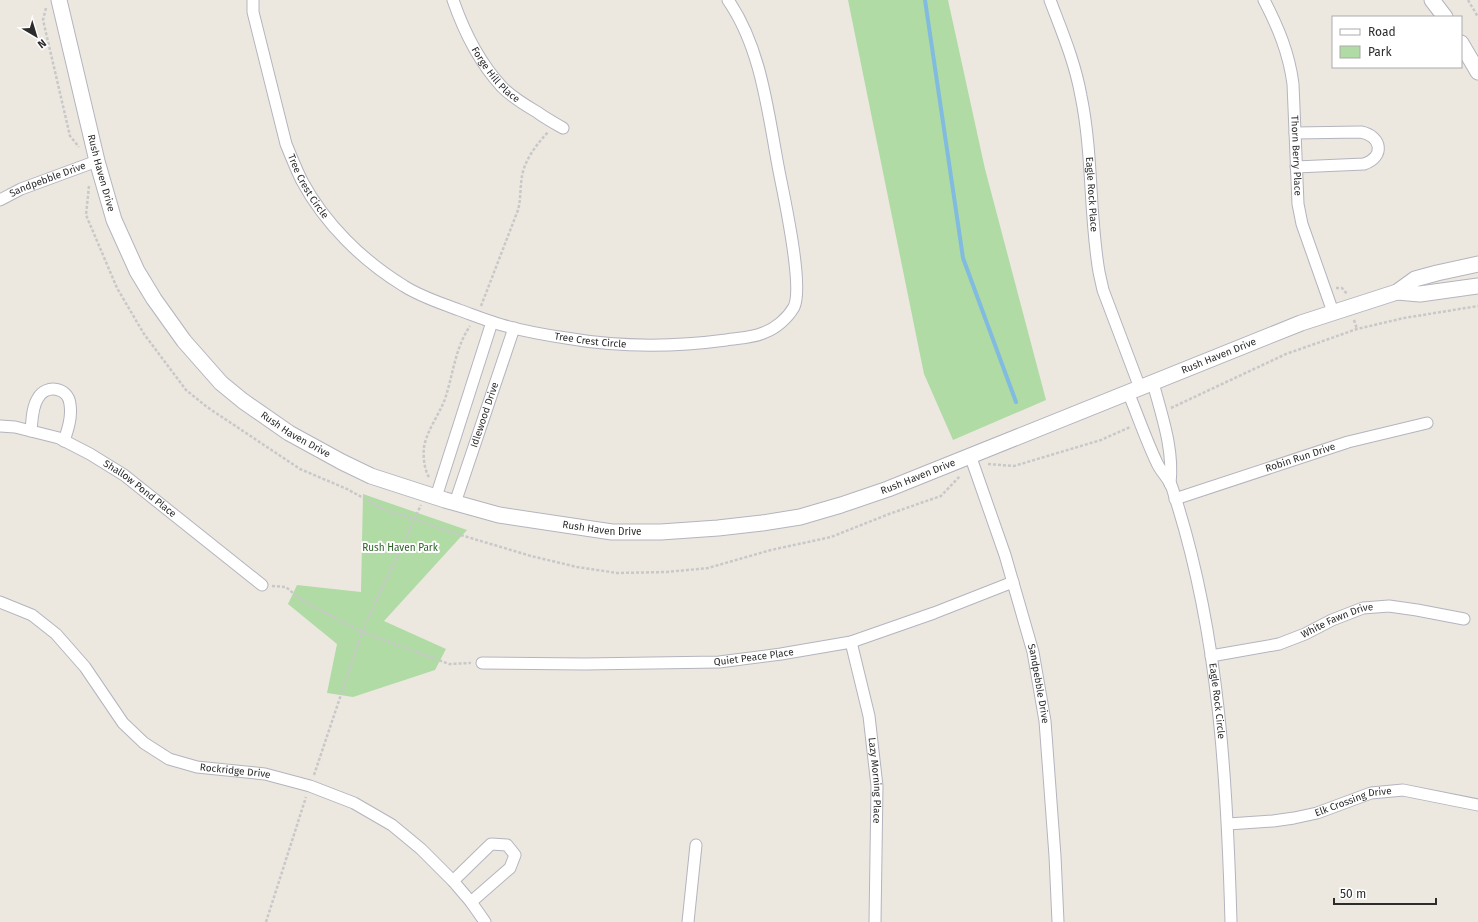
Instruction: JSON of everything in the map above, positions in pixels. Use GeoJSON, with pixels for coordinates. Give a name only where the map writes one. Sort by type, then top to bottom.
{"type":"FeatureCollection","features":[{"type":"Feature","properties":{"kind":"street","name":"Tree Crest Circle"},"geometry":{"type":"LineString","coordinates":[[253,0],[252,12],[286,144],[303,182],[314,200],[328,219],[364,257],[406,288],[492,322],[567,339],[624,344],[671,345],[708,342],[762,334],[784,321],[795,306],[796,280],[792,242],[767,107],[751,42],[744,25],[728,0]]}},
{"type":"Feature","properties":{"kind":"street","name":"Forge Hill Place"},"geometry":{"type":"LineString","coordinates":[[453,0],[464,30],[473,47],[486,67],[503,88],[520,102],[563,128]]}},
{"type":"Feature","properties":{"kind":"street","name":"Eagle Rock Place"},"geometry":{"type":"LineString","coordinates":[[1050,0],[1070,54],[1082,101],[1099,272],[1103,290],[1141,388]]}},
{"type":"Feature","properties":{"kind":"street","name":"Thorn Berry Place"},"geometry":{"type":"LineString","coordinates":[[1264,0],[1281,35],[1291,68],[1299,213],[1333,312]]}},
{"type":"Feature","properties":{"kind":"street"},"geometry":{"type":"LineString","coordinates":[[1432,0],[1444,16]]}},
{"type":"Feature","properties":{"kind":"street","name":"Rush Haven Drive"},"geometry":{"type":"LineString","coordinates":[[52,3],[92,163],[114,220],[137,271],[154,299],[184,341],[221,383],[263,416],[313,447],[371,476],[455,503],[499,515],[612,532],[660,532],[718,528],[800,517],[972,462],[1141,388],[1256,341],[1333,312],[1397,292],[1415,279],[1478,264]]}},
{"type":"Feature","properties":{"kind":"street"},"geometry":{"type":"LineString","coordinates":[[1462,45],[1478,72]]}},
{"type":"Feature","properties":{"kind":"street"},"geometry":{"type":"LineString","coordinates":[[1295,133],[1361,132],[1374,138],[1378,146],[1377,155],[1373,160],[1364,164],[1296,167]]}},
{"type":"Feature","properties":{"kind":"street","name":"Sandpebble Drive"},"geometry":{"type":"LineString","coordinates":[[0,200],[21,189],[92,163]]}},
{"type":"Feature","properties":{"kind":"street","name":"Rush Haven Drive"},"geometry":{"type":"LineString","coordinates":[[1397,292],[1420,294],[1478,286]]}},
{"type":"Feature","properties":{"kind":"street","name":"Idlewood Drive"},"geometry":{"type":"LineString","coordinates":[[431,495],[492,322]]}},
{"type":"Feature","properties":{"kind":"street","name":"Idlewood Drive"},"geometry":{"type":"LineString","coordinates":[[455,503],[514,328]]}},
{"type":"Feature","properties":{"kind":"street","name":"Eagle Rock Circle"},"geometry":{"type":"LineString","coordinates":[[1141,388],[1161,413],[1170,451],[1172,469],[1170,484]]}},
{"type":"Feature","properties":{"kind":"street","name":"Eagle Rock Circle"},"geometry":{"type":"LineString","coordinates":[[1141,388],[1140,422],[1158,464],[1170,484],[1176,499],[1191,552],[1212,656],[1228,824],[1231,922]]}},
{"type":"Feature","properties":{"kind":"street"},"geometry":{"type":"LineString","coordinates":[[31,431],[35,404],[39,396],[50,389],[58,389],[65,393],[70,402],[70,422],[64,441]]}},
{"type":"Feature","properties":{"kind":"street","name":"Robin Run Drive"},"geometry":{"type":"LineString","coordinates":[[1176,499],[1348,442],[1427,423]]}},
{"type":"Feature","properties":{"kind":"street","name":"Shallow Pond Place"},"geometry":{"type":"LineString","coordinates":[[0,426],[15,427],[58,438],[90,454],[124,475],[262,585]]}},
{"type":"Feature","properties":{"kind":"street","name":"Sandpebble Drive"},"geometry":{"type":"LineString","coordinates":[[972,462],[1005,555],[1033,652],[1045,721],[1055,856],[1058,922]]}},
{"type":"Feature","properties":{"kind":"street","name":"Quiet Peace Place"},"geometry":{"type":"LineString","coordinates":[[482,663],[585,664],[719,662],[781,654],[851,642],[934,613],[1013,582]]}},
{"type":"Feature","properties":{"kind":"street","name":"Rockridge Drive"},"geometry":{"type":"LineString","coordinates":[[0,602],[32,615],[56,634],[85,667],[123,723],[144,743],[170,759],[197,767],[265,774],[310,786],[354,803],[392,825],[421,849],[453,881],[471,902],[485,922]]}},
{"type":"Feature","properties":{"kind":"street","name":"White Fawn Drive"},"geometry":{"type":"LineString","coordinates":[[1212,656],[1279,644],[1363,608],[1389,606],[1464,619]]}},
{"type":"Feature","properties":{"kind":"street","name":"Lazy Morning Place"},"geometry":{"type":"LineString","coordinates":[[851,642],[869,716],[877,786],[875,922]]}},
{"type":"Feature","properties":{"kind":"street","name":"Elk Crossing Drive"},"geometry":{"type":"LineString","coordinates":[[1228,824],[1294,818],[1317,813],[1371,793],[1403,790],[1478,805]]}},
{"type":"Feature","properties":{"kind":"street"},"geometry":{"type":"LineString","coordinates":[[453,881],[491,844],[507,845],[515,855],[510,868],[471,902]]}},
{"type":"Feature","properties":{"kind":"street"},"geometry":{"type":"LineString","coordinates":[[688,922],[696,845]]}},
{"type":"Feature","properties":{"kind":"path"},"geometry":{"type":"LineString","coordinates":[[1468,0],[1478,17]]}},
{"type":"Feature","properties":{"kind":"path"},"geometry":{"type":"LineString","coordinates":[[52,3],[43,20],[70,136],[92,163],[86,215],[117,288],[144,334],[186,390],[207,407],[300,469],[347,489],[385,510],[444,530],[530,556],[577,566],[617,573],[668,572],[708,568],[771,550],[831,537],[889,514],[941,496],[972,462],[1014,466],[1101,440],[1140,422]]}},
{"type":"Feature","properties":{"kind":"path"},"geometry":{"type":"LineString","coordinates":[[1161,413],[1286,354],[1357,329],[1404,318],[1478,306]]}},
{"type":"Feature","properties":{"kind":"path"},"geometry":{"type":"LineString","coordinates":[[266,922],[362,632],[414,519],[431,495]]}},
{"type":"Feature","properties":{"kind":"path"},"geometry":{"type":"LineString","coordinates":[[262,585],[286,587],[301,600],[362,632],[449,664],[482,663]]}},
{"type":"Feature","properties":{"kind":"green space"},"geometry":{"type":"Polygon","coordinates":[[[848,0],[948,0],[985,169],[1046,400],[953,440],[924,374],[848,0]]]}},
{"type":"Feature","properties":{"kind":"green space","name":"Rush Haven Park"},"geometry":{"type":"Polygon","coordinates":[[[363,494],[467,530],[384,621],[446,649],[435,670],[353,697],[327,693],[337,644],[288,604],[297,585],[361,592],[363,494]]]}},
{"type":"Feature","properties":{"kind":"waterway"},"geometry":{"type":"LineString","coordinates":[[925,0],[963,258],[1016,402]]}}]}
